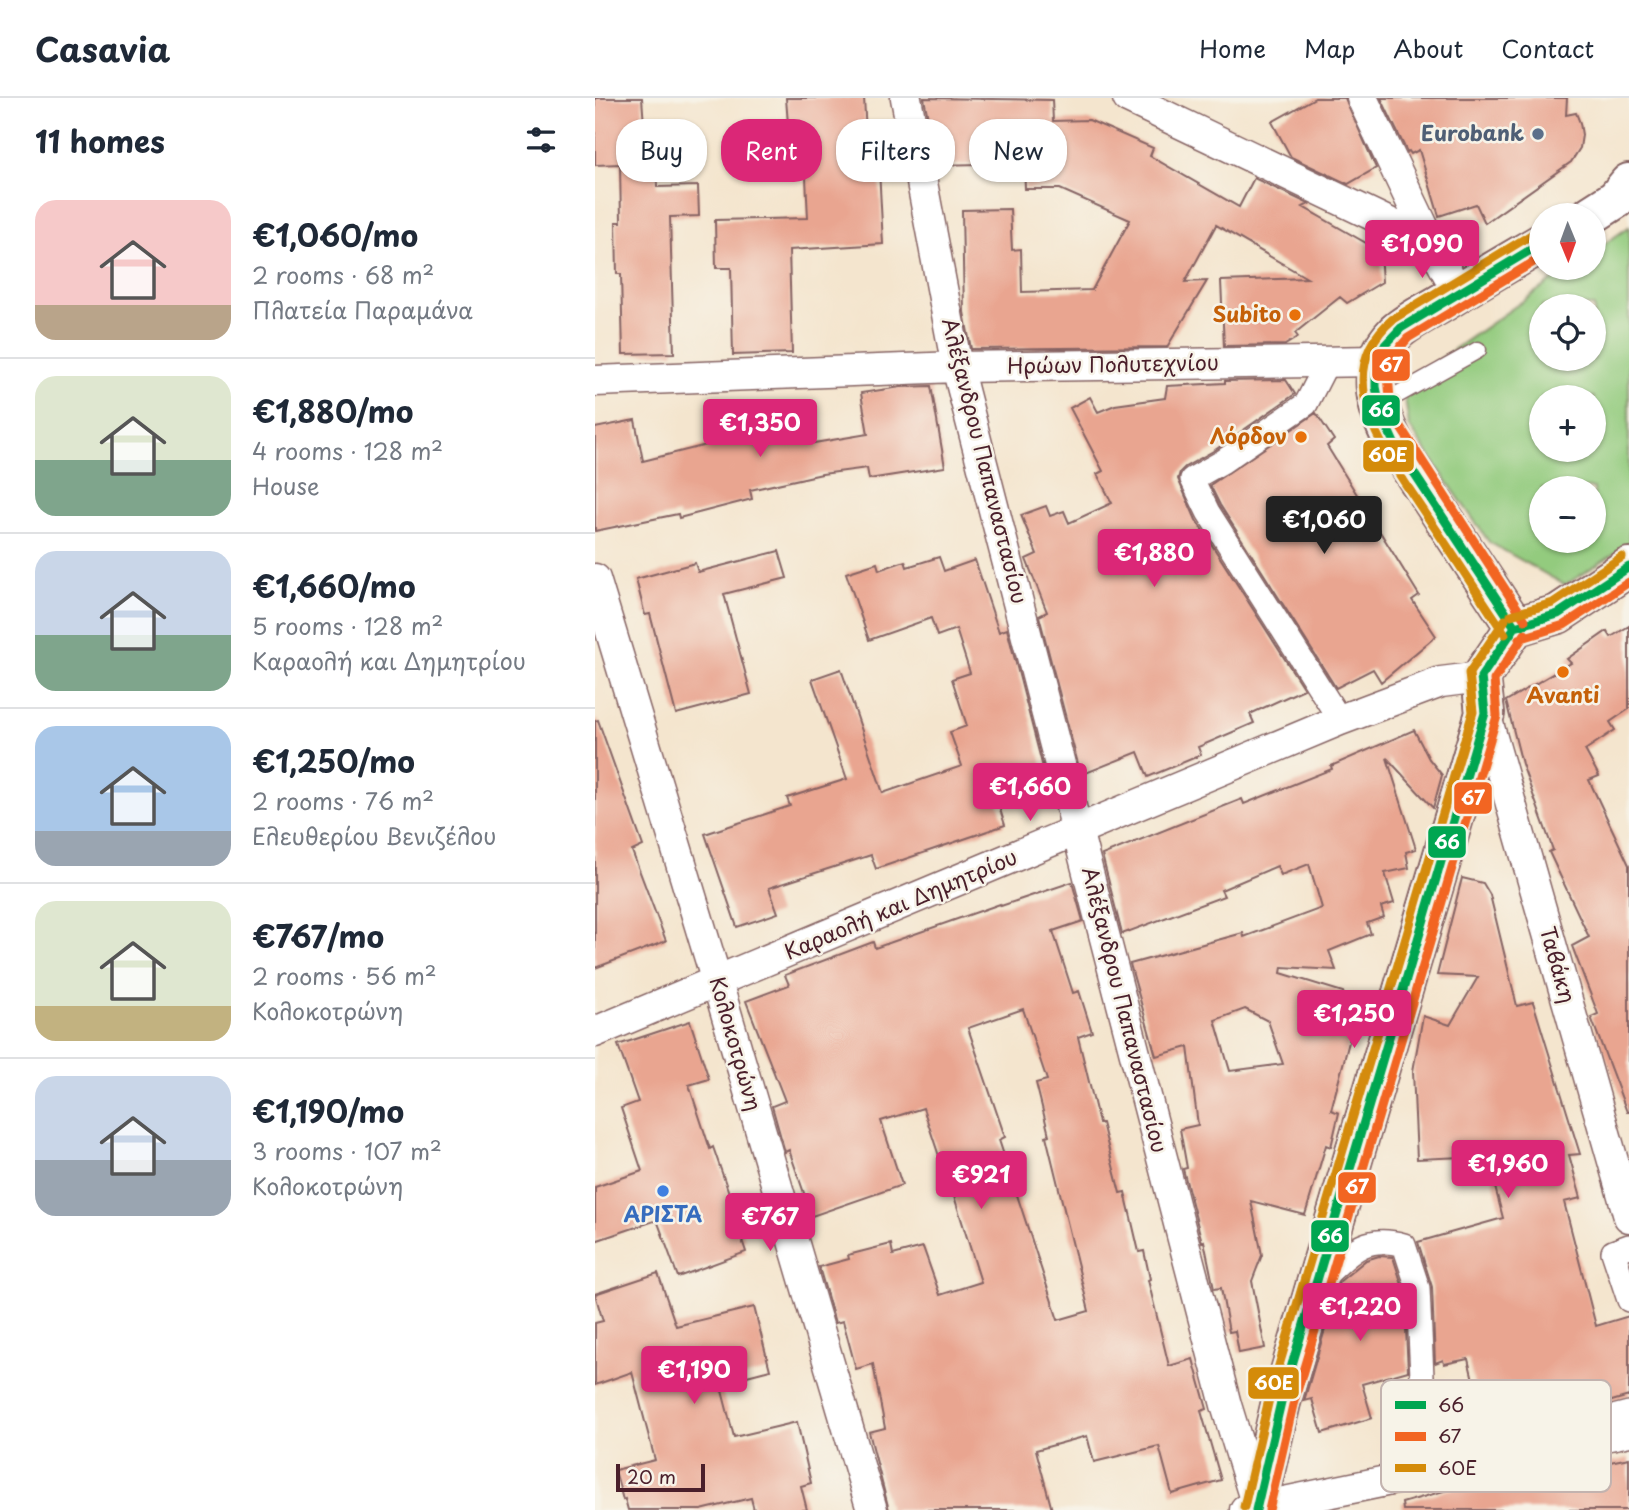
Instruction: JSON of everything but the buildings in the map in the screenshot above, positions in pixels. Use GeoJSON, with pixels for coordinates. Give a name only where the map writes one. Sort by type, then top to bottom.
{"type":"FeatureCollection","features":[{"type":"Feature","properties":{"kind":"main road"},"geometry":{"type":"LineString","coordinates":[[1607,205],[1616,199],[1629,183]]}},
{"type":"Feature","properties":{"kind":"main road"},"geometry":{"type":"LineString","coordinates":[[1515,626],[1394,443],[1378,406],[1375,386],[1378,361],[1396,333],[1458,292],[1529,251]]}},
{"type":"Feature","properties":{"kind":"main road"},"geometry":{"type":"LineString","coordinates":[[1254,1509],[1281,1402],[1483,695],[1515,626],[1558,614],[1629,567]]}},
{"type":"Feature","properties":{"kind":"street","name":"Αλέξανδρου Παπαναστασίου"},"geometry":{"type":"LineString","coordinates":[[906,98],[957,367],[1254,1509]]}},
{"type":"Feature","properties":{"kind":"street"},"geometry":{"type":"LineString","coordinates":[[1128,98],[1431,243]]}},
{"type":"Feature","properties":{"kind":"street"},"geometry":{"type":"LineString","coordinates":[[1362,98],[1431,243],[1458,292]]}},
{"type":"Feature","properties":{"kind":"street"},"geometry":{"type":"LineString","coordinates":[[1328,361],[1306,404],[1222,462],[1192,478],[1208,512],[1340,720]]}},
{"type":"Feature","properties":{"kind":"street","name":"Ηρώων Πολυτεχνίου"},"geometry":{"type":"LineString","coordinates":[[595,381],[957,367],[1378,361]]}},
{"type":"Feature","properties":{"kind":"street","name":"Κολοκοτρώνη"},"geometry":{"type":"LineString","coordinates":[[595,579],[872,1510]]}},
{"type":"Feature","properties":{"kind":"street","name":"Καραολή και Δημητρίου"},"geometry":{"type":"LineString","coordinates":[[595,1032],[1340,720],[1441,682],[1483,695]]}},
{"type":"Feature","properties":{"kind":"street","name":"Ταβάκη"},"geometry":{"type":"LineString","coordinates":[[1483,695],[1629,1217]]}},
{"type":"Feature","properties":{"kind":"street"},"geometry":{"type":"LineString","coordinates":[[1297,1349],[1325,1277],[1357,1247],[1385,1240],[1404,1245],[1417,1288],[1422,1380]]}},
{"type":"Feature","properties":{"kind":"street"},"geometry":{"type":"LineString","coordinates":[[1629,1246],[1613,1252],[1629,1300]]}},
{"type":"Feature","properties":{"kind":"street"},"geometry":{"type":"LineString","coordinates":[[1611,1418],[1629,1413]]}},
{"type":"Feature","properties":{"kind":"street"},"geometry":{"type":"LineString","coordinates":[[1611,1435],[1629,1431]]}},
{"type":"Feature","properties":{"kind":"street"},"geometry":{"type":"LineString","coordinates":[[1254,1509],[1381,1483]]}},
{"type":"Feature","properties":{"kind":"lane"},"geometry":{"type":"LineString","coordinates":[[1378,406],[1478,350]]}},
{"type":"Feature","properties":{"kind":"green space"},"geometry":{"type":"Polygon","coordinates":[[[1629,227],[1629,544],[1565,585],[1489,542],[1409,426],[1403,385],[1529,297],[1529,371],[1606,371],[1606,294],[1533,294],[1553,280],[1607,280],[1607,242],[1629,227]]]}},
{"type":"Feature","properties":{"kind":"transit line","name":"60Ε"},"geometry":{"type":"LineString","coordinates":[[1505,634],[1384,449],[1364,395],[1364,368],[1373,343],[1393,319],[1529,236]]}},
{"type":"Feature","properties":{"kind":"transit line","name":"66"},"geometry":{"type":"LineString","coordinates":[[1515,627],[1394,443],[1382,416],[1376,373],[1385,345],[1401,328],[1529,251]]}},
{"type":"Feature","properties":{"kind":"transit line","name":"67"},"geometry":{"type":"LineString","coordinates":[[1525,620],[1399,425],[1390,399],[1388,374],[1396,352],[1408,338],[1529,265]]}},
{"type":"Feature","properties":{"kind":"transit line","name":"60Ε"},"geometry":{"type":"LineString","coordinates":[[1511,615],[1553,603],[1622,557]]}},
{"type":"Feature","properties":{"kind":"transit line","name":"66"},"geometry":{"type":"LineString","coordinates":[[1515,627],[1558,614],[1629,567]]}},
{"type":"Feature","properties":{"kind":"transit line","name":"67"},"geometry":{"type":"LineString","coordinates":[[1519,639],[1564,625],[1629,582]]}},
{"type":"Feature","properties":{"kind":"transit line","name":"60Ε"},"geometry":{"type":"LineString","coordinates":[[1244,1507],[1269,1399],[1473,712],[1469,673],[1505,620]]}},
{"type":"Feature","properties":{"kind":"transit line","name":"66"},"geometry":{"type":"LineString","coordinates":[[1256,1510],[1281,1402],[1485,713],[1481,677],[1515,627]]}},
{"type":"Feature","properties":{"kind":"transit line","name":"67"},"geometry":{"type":"LineString","coordinates":[[1269,1510],[1293,1405],[1497,716],[1494,680],[1525,634]]}},
{"type":"Feature","properties":{"kind":"place","name":"Eurobank"},"geometry":{"type":"Point","coordinates":[1538,134]}},
{"type":"Feature","properties":{"kind":"place","name":"Subito"},"geometry":{"type":"Point","coordinates":[1295,315]}},
{"type":"Feature","properties":{"kind":"place","name":"Λόρδον"},"geometry":{"type":"Point","coordinates":[1301,437]}},
{"type":"Feature","properties":{"kind":"place","name":"Avanti"},"geometry":{"type":"Point","coordinates":[1563,672]}},
{"type":"Feature","properties":{"kind":"place","name":"ΑΡΙΣΤΑ"},"geometry":{"type":"Point","coordinates":[663,1191]}}]}
